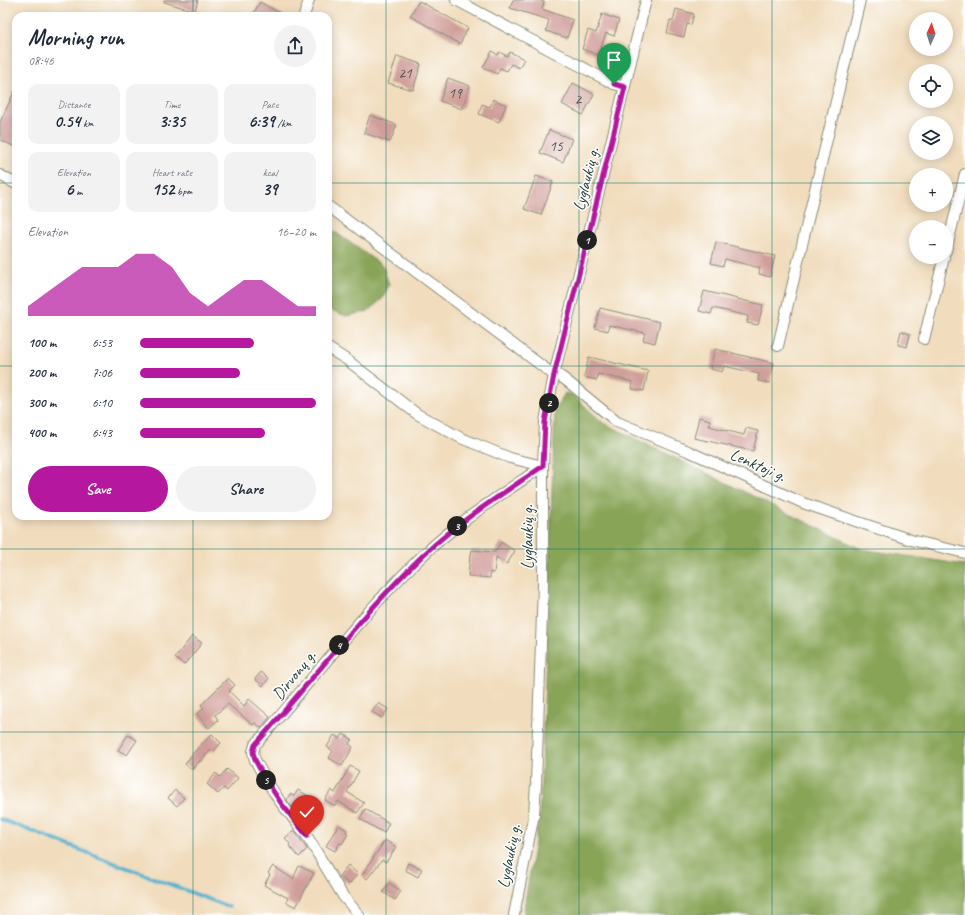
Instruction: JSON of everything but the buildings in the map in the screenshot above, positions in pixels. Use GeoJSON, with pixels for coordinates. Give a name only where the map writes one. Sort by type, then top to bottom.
{"type":"FeatureCollection","features":[{"type":"Feature","properties":{"kind":"street"},"geometry":{"type":"LineString","coordinates":[[306,12],[310,0]]}},
{"type":"Feature","properties":{"kind":"street"},"geometry":{"type":"LineString","coordinates":[[456,0],[614,84],[625,87]]}},
{"type":"Feature","properties":{"kind":"street","name":"Lyglaukių g."},"geometry":{"type":"LineString","coordinates":[[514,915],[534,814],[536,784],[543,586],[543,466],[545,422],[554,375],[646,0]]}},
{"type":"Feature","properties":{"kind":"street"},"geometry":{"type":"LineString","coordinates":[[778,346],[860,0]]}},
{"type":"Feature","properties":{"kind":"street"},"geometry":{"type":"LineString","coordinates":[[953,223],[965,174]]}},
{"type":"Feature","properties":{"kind":"street"},"geometry":{"type":"LineString","coordinates":[[0,175],[12,182]]}},
{"type":"Feature","properties":{"kind":"street","name":"Lenktoji g."},"geometry":{"type":"LineString","coordinates":[[332,209],[554,375],[560,376],[567,381],[617,422],[688,451],[803,503],[911,540],[965,553]]}},
{"type":"Feature","properties":{"kind":"street"},"geometry":{"type":"LineString","coordinates":[[924,339],[942,264]]}},
{"type":"Feature","properties":{"kind":"street"},"geometry":{"type":"LineString","coordinates":[[332,351],[347,360],[416,414],[461,438],[510,458],[543,466]]}},
{"type":"Feature","properties":{"kind":"street","name":"Dirvonų g."},"geometry":{"type":"LineString","coordinates":[[357,913],[343,896],[307,836],[281,803],[266,780],[255,760],[253,752],[255,745],[336,648],[413,564],[446,534],[543,466]]}},
{"type":"Feature","properties":{"kind":"green space"},"geometry":{"type":"Polygon","coordinates":[[[332,230],[383,266],[389,285],[382,299],[367,312],[346,316],[332,311],[332,230]]]}},
{"type":"Feature","properties":{"kind":"green space"},"geometry":{"type":"Polygon","coordinates":[[[565,393],[573,395],[602,422],[861,549],[965,565],[965,915],[524,915],[539,817],[555,410],[565,393]]]}},
{"type":"Feature","properties":{"kind":"waterway"},"geometry":{"type":"LineString","coordinates":[[0,819],[229,907]]}},
{"type":"Feature","properties":{"kind":"route"},"geometry":{"type":"LineString","coordinates":[[307,836],[281,803],[266,780],[255,760],[253,752],[255,745],[282,715],[336,648],[413,564],[446,534],[543,466],[545,422],[554,375],[625,87],[614,84]]}}]}
